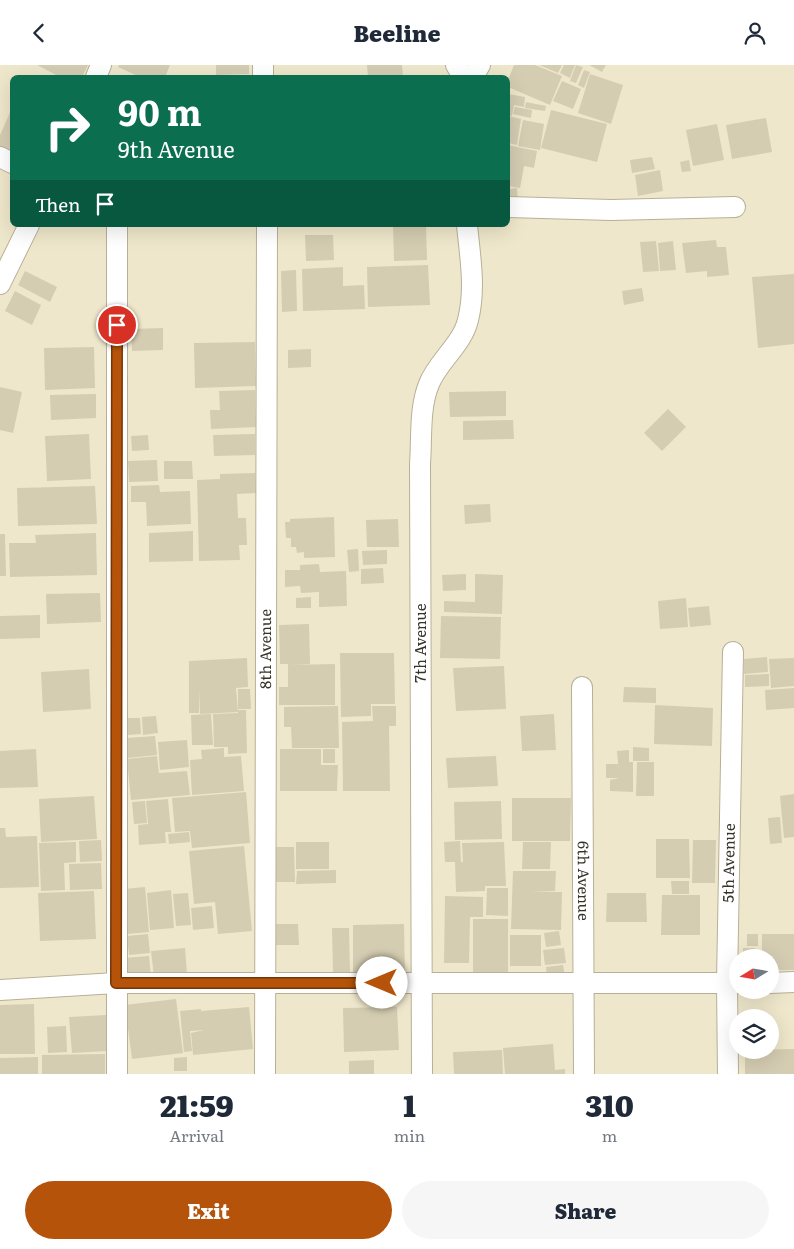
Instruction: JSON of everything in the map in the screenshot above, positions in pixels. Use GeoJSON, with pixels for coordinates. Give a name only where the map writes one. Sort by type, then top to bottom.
{"type":"FeatureCollection","features":[{"type":"Feature","properties":{"kind":"street"},"geometry":{"type":"LineString","coordinates":[[510,207],[611,210],[735,207]]}},
{"type":"Feature","properties":{"kind":"street"},"geometry":{"type":"LineString","coordinates":[[0,284],[28,227]]}},
{"type":"Feature","properties":{"kind":"street"},"geometry":{"type":"LineString","coordinates":[[117,227],[117,1074]]}},
{"type":"Feature","properties":{"kind":"street","name":"8th Avenue"},"geometry":{"type":"LineString","coordinates":[[265,1074],[267,227]]}},
{"type":"Feature","properties":{"kind":"street","name":"7th Avenue"},"geometry":{"type":"LineString","coordinates":[[422,1074],[420,464],[423,414],[429,383],[457,344],[468,322],[473,295],[467,227]]}},
{"type":"Feature","properties":{"kind":"street","name":"5th Avenue"},"geometry":{"type":"LineString","coordinates":[[732,949],[733,651]]}},
{"type":"Feature","properties":{"kind":"street","name":"6th Avenue"},"geometry":{"type":"LineString","coordinates":[[582,687],[584,1074]]}},
{"type":"Feature","properties":{"kind":"street"},"geometry":{"type":"LineString","coordinates":[[779,983],[794,982]]}},
{"type":"Feature","properties":{"kind":"street"},"geometry":{"type":"LineString","coordinates":[[0,991],[116,983],[729,983]]}},
{"type":"Feature","properties":{"kind":"street","name":"5th Avenue"},"geometry":{"type":"LineString","coordinates":[[728,1074],[731,999]]}},
{"type":"Feature","properties":{"kind":"building"},"geometry":{"type":"Polygon","coordinates":[[[37,65],[88,65],[83,75],[56,75],[37,65]]]}},
{"type":"Feature","properties":{"kind":"building"},"geometry":{"type":"Polygon","coordinates":[[[119,65],[170,65],[166,75],[136,75],[118,67],[119,65]]]}},
{"type":"Feature","properties":{"kind":"building"},"geometry":{"type":"Polygon","coordinates":[[[216,65],[249,65],[249,74],[216,75],[216,65]]]}},
{"type":"Feature","properties":{"kind":"building"},"geometry":{"type":"Polygon","coordinates":[[[367,65],[402,65],[403,75],[368,75],[367,65]]]}},
{"type":"Feature","properties":{"kind":"building"},"geometry":{"type":"Polygon","coordinates":[[[514,65],[535,65],[562,76],[550,105],[510,88],[510,75],[514,65]]]}},
{"type":"Feature","properties":{"kind":"building"},"geometry":{"type":"Polygon","coordinates":[[[539,65],[562,65],[558,73],[539,65]]]}},
{"type":"Feature","properties":{"kind":"building"},"geometry":{"type":"Polygon","coordinates":[[[564,65],[575,65],[570,78],[560,73],[564,65]]]}},
{"type":"Feature","properties":{"kind":"building"},"geometry":{"type":"Polygon","coordinates":[[[576,65],[583,67],[576,83],[570,81],[576,65]]]}},
{"type":"Feature","properties":{"kind":"building"},"geometry":{"type":"Polygon","coordinates":[[[589,65],[606,65],[602,72],[589,65]]]}},
{"type":"Feature","properties":{"kind":"building"},"geometry":{"type":"Polygon","coordinates":[[[584,70],[590,72],[584,88],[578,85],[584,70]]]}},
{"type":"Feature","properties":{"kind":"building"},"geometry":{"type":"Polygon","coordinates":[[[590,74],[623,85],[611,124],[578,113],[590,74]]]}},
{"type":"Feature","properties":{"kind":"building"},"geometry":{"type":"Polygon","coordinates":[[[562,81],[581,89],[573,109],[553,101],[562,81]]]}},
{"type":"Feature","properties":{"kind":"building"},"geometry":{"type":"Polygon","coordinates":[[[510,94],[525,97],[524,107],[514,105],[512,116],[510,116],[510,94]]]}},
{"type":"Feature","properties":{"kind":"building"},"geometry":{"type":"Polygon","coordinates":[[[526,102],[546,106],[545,111],[525,108],[526,102]]]}},
{"type":"Feature","properties":{"kind":"building"},"geometry":{"type":"Polygon","coordinates":[[[515,107],[532,110],[531,118],[513,114],[515,107]]]}},
{"type":"Feature","properties":{"kind":"building"},"geometry":{"type":"Polygon","coordinates":[[[551,110],[607,124],[597,162],[541,148],[551,110]]]}},
{"type":"Feature","properties":{"kind":"building"},"geometry":{"type":"Polygon","coordinates":[[[10,112],[10,152],[0,148],[0,135],[10,112]]]}},
{"type":"Feature","properties":{"kind":"building"},"geometry":{"type":"Polygon","coordinates":[[[510,116],[521,119],[517,145],[510,143],[510,116]]]}},
{"type":"Feature","properties":{"kind":"building"},"geometry":{"type":"Polygon","coordinates":[[[766,118],[772,152],[732,159],[726,125],[766,118]]]}},
{"type":"Feature","properties":{"kind":"building"},"geometry":{"type":"Polygon","coordinates":[[[523,120],[544,124],[540,150],[518,146],[523,120]]]}},
{"type":"Feature","properties":{"kind":"building"},"geometry":{"type":"Polygon","coordinates":[[[717,124],[724,160],[693,166],[686,130],[717,124]]]}},
{"type":"Feature","properties":{"kind":"building"},"geometry":{"type":"Polygon","coordinates":[[[510,145],[537,151],[534,168],[524,166],[520,188],[510,186],[510,145]]]}},
{"type":"Feature","properties":{"kind":"building"},"geometry":{"type":"Polygon","coordinates":[[[652,157],[655,169],[632,173],[630,160],[652,157]]]}},
{"type":"Feature","properties":{"kind":"building"},"geometry":{"type":"Polygon","coordinates":[[[689,160],[691,171],[682,172],[680,162],[689,160]]]}},
{"type":"Feature","properties":{"kind":"building"},"geometry":{"type":"Polygon","coordinates":[[[660,170],[663,191],[638,196],[635,175],[660,170]]]}},
{"type":"Feature","properties":{"kind":"building"},"geometry":{"type":"Polygon","coordinates":[[[517,188],[518,199],[510,200],[510,189],[517,188]]]}},
{"type":"Feature","properties":{"kind":"building"},"geometry":{"type":"Polygon","coordinates":[[[393,227],[426,227],[427,260],[394,261],[393,227]]]}},
{"type":"Feature","properties":{"kind":"building"},"geometry":{"type":"Polygon","coordinates":[[[305,235],[333,235],[334,260],[306,261],[305,235]]]}},
{"type":"Feature","properties":{"kind":"building"},"geometry":{"type":"Polygon","coordinates":[[[716,240],[717,247],[726,247],[729,275],[707,277],[707,271],[686,273],[682,243],[716,240]]]}},
{"type":"Feature","properties":{"kind":"building"},"geometry":{"type":"Polygon","coordinates":[[[656,241],[659,271],[643,272],[640,242],[656,241]]]}},
{"type":"Feature","properties":{"kind":"building"},"geometry":{"type":"Polygon","coordinates":[[[673,241],[676,270],[660,271],[658,243],[673,241]]]}},
{"type":"Feature","properties":{"kind":"building"},"geometry":{"type":"Polygon","coordinates":[[[428,265],[430,305],[368,307],[367,267],[428,265]]]}},
{"type":"Feature","properties":{"kind":"building"},"geometry":{"type":"Polygon","coordinates":[[[343,267],[343,286],[364,285],[365,309],[303,311],[302,269],[343,267]]]}},
{"type":"Feature","properties":{"kind":"building"},"geometry":{"type":"Polygon","coordinates":[[[296,270],[297,311],[282,312],[281,271],[296,270]]]}},
{"type":"Feature","properties":{"kind":"building"},"geometry":{"type":"Polygon","coordinates":[[[25,271],[57,287],[50,302],[18,285],[25,271]]]}},
{"type":"Feature","properties":{"kind":"building"},"geometry":{"type":"Polygon","coordinates":[[[794,274],[794,344],[758,348],[752,277],[794,274]]]}},
{"type":"Feature","properties":{"kind":"building"},"geometry":{"type":"Polygon","coordinates":[[[642,288],[644,301],[624,305],[622,291],[642,288]]]}},
{"type":"Feature","properties":{"kind":"building"},"geometry":{"type":"Polygon","coordinates":[[[15,291],[41,305],[32,325],[5,311],[15,291]]]}},
{"type":"Feature","properties":{"kind":"building"},"geometry":{"type":"Polygon","coordinates":[[[163,328],[163,350],[132,351],[131,329],[163,328]]]}},
{"type":"Feature","properties":{"kind":"building"},"geometry":{"type":"Polygon","coordinates":[[[255,342],[256,386],[195,388],[194,343],[255,342]]]}},
{"type":"Feature","properties":{"kind":"building"},"geometry":{"type":"Polygon","coordinates":[[[94,347],[95,388],[45,390],[44,348],[94,347]]]}},
{"type":"Feature","properties":{"kind":"building"},"geometry":{"type":"Polygon","coordinates":[[[311,349],[311,367],[288,368],[288,350],[311,349]]]}},
{"type":"Feature","properties":{"kind":"building"},"geometry":{"type":"Polygon","coordinates":[[[0,387],[22,392],[13,433],[0,430],[0,387]]]}},
{"type":"Feature","properties":{"kind":"building"},"geometry":{"type":"Polygon","coordinates":[[[255,390],[256,427],[211,429],[210,410],[220,410],[219,391],[255,390]]]}},
{"type":"Feature","properties":{"kind":"building"},"geometry":{"type":"Polygon","coordinates":[[[506,391],[506,416],[450,417],[449,392],[506,391]]]}},
{"type":"Feature","properties":{"kind":"building"},"geometry":{"type":"Polygon","coordinates":[[[96,394],[96,418],[51,420],[50,395],[96,394]]]}},
{"type":"Feature","properties":{"kind":"building"},"geometry":{"type":"Polygon","coordinates":[[[668,409],[686,427],[662,451],[644,433],[668,409]]]}},
{"type":"Feature","properties":{"kind":"building"},"geometry":{"type":"Polygon","coordinates":[[[513,420],[514,439],[463,440],[463,421],[513,420]]]}},
{"type":"Feature","properties":{"kind":"building"},"geometry":{"type":"Polygon","coordinates":[[[89,434],[91,479],[47,481],[45,436],[89,434]]]}},
{"type":"Feature","properties":{"kind":"building"},"geometry":{"type":"Polygon","coordinates":[[[255,434],[255,455],[214,456],[213,435],[255,434]]]}},
{"type":"Feature","properties":{"kind":"building"},"geometry":{"type":"Polygon","coordinates":[[[148,435],[149,450],[132,451],[131,436],[148,435]]]}},
{"type":"Feature","properties":{"kind":"building"},"geometry":{"type":"Polygon","coordinates":[[[157,460],[158,481],[129,482],[128,461],[157,460]]]}},
{"type":"Feature","properties":{"kind":"building"},"geometry":{"type":"Polygon","coordinates":[[[164,461],[192,461],[193,479],[164,479],[164,461]]]}},
{"type":"Feature","properties":{"kind":"building"},"geometry":{"type":"Polygon","coordinates":[[[255,473],[256,493],[237,494],[238,518],[246,518],[247,545],[239,545],[240,560],[199,561],[197,480],[220,479],[220,474],[255,473]]]}},
{"type":"Feature","properties":{"kind":"building"},"geometry":{"type":"Polygon","coordinates":[[[159,485],[160,492],[190,491],[191,524],[147,526],[146,502],[131,502],[131,486],[159,485]]]}},
{"type":"Feature","properties":{"kind":"building"},"geometry":{"type":"Polygon","coordinates":[[[95,486],[97,524],[18,526],[17,488],[95,486]]]}},
{"type":"Feature","properties":{"kind":"building"},"geometry":{"type":"Polygon","coordinates":[[[490,504],[491,522],[465,524],[464,505],[490,504]]]}},
{"type":"Feature","properties":{"kind":"building"},"geometry":{"type":"Polygon","coordinates":[[[334,517],[335,557],[304,558],[304,552],[297,553],[296,547],[291,547],[291,538],[286,538],[285,522],[290,522],[290,519],[334,517]]]}},
{"type":"Feature","properties":{"kind":"building"},"geometry":{"type":"Polygon","coordinates":[[[398,519],[399,547],[367,547],[366,520],[398,519]]]}},
{"type":"Feature","properties":{"kind":"building"},"geometry":{"type":"Polygon","coordinates":[[[193,531],[193,561],[149,562],[149,533],[193,531]]]}},
{"type":"Feature","properties":{"kind":"building"},"geometry":{"type":"Polygon","coordinates":[[[96,533],[97,575],[10,577],[9,543],[36,543],[35,535],[96,533]]]}},
{"type":"Feature","properties":{"kind":"building"},"geometry":{"type":"Polygon","coordinates":[[[0,534],[5,534],[6,576],[0,576],[0,534]]]}},
{"type":"Feature","properties":{"kind":"building"},"geometry":{"type":"Polygon","coordinates":[[[358,549],[359,571],[349,572],[347,550],[358,549]]]}},
{"type":"Feature","properties":{"kind":"building"},"geometry":{"type":"Polygon","coordinates":[[[387,550],[387,564],[363,565],[362,551],[387,550]]]}},
{"type":"Feature","properties":{"kind":"building"},"geometry":{"type":"Polygon","coordinates":[[[319,564],[320,572],[346,571],[347,606],[319,607],[319,592],[301,593],[300,586],[285,587],[285,570],[300,570],[300,565],[319,564]]]}},
{"type":"Feature","properties":{"kind":"building"},"geometry":{"type":"Polygon","coordinates":[[[383,568],[384,583],[361,584],[361,569],[383,568]]]}},
{"type":"Feature","properties":{"kind":"building"},"geometry":{"type":"Polygon","coordinates":[[[466,574],[466,590],[443,591],[442,575],[466,574]]]}},
{"type":"Feature","properties":{"kind":"building"},"geometry":{"type":"Polygon","coordinates":[[[475,574],[503,575],[502,614],[444,612],[444,601],[475,602],[475,574]]]}},
{"type":"Feature","properties":{"kind":"building"},"geometry":{"type":"Polygon","coordinates":[[[100,593],[101,622],[47,624],[46,594],[100,593]]]}},
{"type":"Feature","properties":{"kind":"building"},"geometry":{"type":"Polygon","coordinates":[[[311,597],[311,608],[296,608],[296,598],[311,597]]]}},
{"type":"Feature","properties":{"kind":"building"},"geometry":{"type":"Polygon","coordinates":[[[686,598],[688,627],[660,629],[658,601],[686,598]]]}},
{"type":"Feature","properties":{"kind":"building"},"geometry":{"type":"Polygon","coordinates":[[[709,606],[711,625],[690,627],[688,608],[709,606]]]}},
{"type":"Feature","properties":{"kind":"building"},"geometry":{"type":"Polygon","coordinates":[[[40,615],[40,638],[0,639],[0,616],[40,615]]]}},
{"type":"Feature","properties":{"kind":"building"},"geometry":{"type":"Polygon","coordinates":[[[441,616],[501,617],[500,659],[440,658],[441,616]]]}},
{"type":"Feature","properties":{"kind":"building"},"geometry":{"type":"Polygon","coordinates":[[[309,624],[310,664],[290,665],[335,664],[335,705],[279,705],[279,687],[288,687],[288,664],[280,664],[279,625],[309,624]]]}},
{"type":"Feature","properties":{"kind":"building"},"geometry":{"type":"Polygon","coordinates":[[[340,653],[394,653],[395,704],[371,704],[371,716],[341,717],[340,653]]]}},
{"type":"Feature","properties":{"kind":"building"},"geometry":{"type":"Polygon","coordinates":[[[767,657],[768,672],[744,674],[744,659],[767,657]]]}},
{"type":"Feature","properties":{"kind":"building"},"geometry":{"type":"Polygon","coordinates":[[[247,658],[248,687],[236,688],[238,712],[200,714],[199,690],[199,713],[189,713],[189,661],[247,658]]]}},
{"type":"Feature","properties":{"kind":"building"},"geometry":{"type":"Polygon","coordinates":[[[794,658],[794,686],[771,688],[769,659],[794,658]]]}},
{"type":"Feature","properties":{"kind":"building"},"geometry":{"type":"Polygon","coordinates":[[[504,666],[506,709],[456,711],[453,668],[504,666]]]}},
{"type":"Feature","properties":{"kind":"building"},"geometry":{"type":"Polygon","coordinates":[[[89,669],[91,709],[43,712],[41,672],[89,669]]]}},
{"type":"Feature","properties":{"kind":"building"},"geometry":{"type":"Polygon","coordinates":[[[769,674],[769,686],[745,687],[745,675],[769,674]]]}},
{"type":"Feature","properties":{"kind":"building"},"geometry":{"type":"Polygon","coordinates":[[[624,687],[656,688],[656,703],[623,702],[624,687]]]}},
{"type":"Feature","properties":{"kind":"building"},"geometry":{"type":"Polygon","coordinates":[[[794,688],[794,708],[766,710],[765,690],[794,688]]]}},
{"type":"Feature","properties":{"kind":"building"},"geometry":{"type":"Polygon","coordinates":[[[238,689],[250,689],[251,709],[238,709],[238,689]]]}},
{"type":"Feature","properties":{"kind":"building"},"geometry":{"type":"Polygon","coordinates":[[[655,705],[713,708],[712,746],[654,744],[655,705]]]}},
{"type":"Feature","properties":{"kind":"building"},"geometry":{"type":"Polygon","coordinates":[[[338,706],[339,748],[292,748],[291,727],[284,727],[284,707],[338,706]]]}},
{"type":"Feature","properties":{"kind":"building"},"geometry":{"type":"Polygon","coordinates":[[[372,706],[396,706],[396,726],[389,726],[390,791],[343,791],[342,722],[373,721],[372,706]]]}},
{"type":"Feature","properties":{"kind":"building"},"geometry":{"type":"Polygon","coordinates":[[[238,710],[246,710],[247,753],[228,754],[228,747],[214,747],[213,714],[238,713],[238,710]]]}},
{"type":"Feature","properties":{"kind":"building"},"geometry":{"type":"Polygon","coordinates":[[[211,714],[213,745],[192,745],[191,715],[211,714]]]}},
{"type":"Feature","properties":{"kind":"building"},"geometry":{"type":"Polygon","coordinates":[[[554,714],[556,750],[522,751],[520,716],[554,714]]]}},
{"type":"Feature","properties":{"kind":"building"},"geometry":{"type":"Polygon","coordinates":[[[156,716],[158,733],[143,735],[142,717],[156,716]]]}},
{"type":"Feature","properties":{"kind":"building"},"geometry":{"type":"Polygon","coordinates":[[[127,718],[140,718],[141,734],[128,735],[127,718]]]}},
{"type":"Feature","properties":{"kind":"building"},"geometry":{"type":"Polygon","coordinates":[[[155,736],[157,755],[128,758],[127,738],[155,736]]]}},
{"type":"Feature","properties":{"kind":"building"},"geometry":{"type":"Polygon","coordinates":[[[187,740],[189,767],[160,770],[158,742],[187,740]]]}},
{"type":"Feature","properties":{"kind":"building"},"geometry":{"type":"Polygon","coordinates":[[[633,747],[649,748],[649,761],[633,761],[633,747]]]}},
{"type":"Feature","properties":{"kind":"building"},"geometry":{"type":"Polygon","coordinates":[[[224,748],[224,757],[241,756],[244,791],[192,795],[190,760],[202,759],[201,750],[224,748]]]}},
{"type":"Feature","properties":{"kind":"building"},"geometry":{"type":"Polygon","coordinates":[[[36,749],[38,787],[0,788],[0,751],[36,749]]]}},
{"type":"Feature","properties":{"kind":"building"},"geometry":{"type":"Polygon","coordinates":[[[280,749],[321,749],[321,765],[338,765],[337,791],[280,791],[280,749]]]}},
{"type":"Feature","properties":{"kind":"building"},"geometry":{"type":"Polygon","coordinates":[[[323,749],[335,749],[335,763],[323,763],[323,749]]]}},
{"type":"Feature","properties":{"kind":"building"},"geometry":{"type":"Polygon","coordinates":[[[629,750],[629,762],[633,762],[633,792],[610,791],[610,780],[619,778],[606,778],[606,764],[618,764],[619,773],[617,751],[629,750]]]}},
{"type":"Feature","properties":{"kind":"building"},"geometry":{"type":"Polygon","coordinates":[[[157,756],[159,773],[187,771],[190,795],[131,800],[127,759],[157,756]]]}},
{"type":"Feature","properties":{"kind":"building"},"geometry":{"type":"Polygon","coordinates":[[[496,756],[498,786],[448,788],[446,758],[496,756]]]}},
{"type":"Feature","properties":{"kind":"building"},"geometry":{"type":"Polygon","coordinates":[[[637,762],[654,762],[654,796],[636,796],[637,762]]]}},
{"type":"Feature","properties":{"kind":"building"},"geometry":{"type":"Polygon","coordinates":[[[246,792],[250,843],[192,848],[190,831],[175,832],[172,798],[246,792]]]}},
{"type":"Feature","properties":{"kind":"building"},"geometry":{"type":"Polygon","coordinates":[[[794,794],[794,837],[784,838],[780,796],[794,794]]]}},
{"type":"Feature","properties":{"kind":"building"},"geometry":{"type":"Polygon","coordinates":[[[94,796],[97,839],[41,842],[39,799],[94,796]]]}},
{"type":"Feature","properties":{"kind":"building"},"geometry":{"type":"Polygon","coordinates":[[[512,798],[571,798],[570,841],[512,841],[512,798]]]}},
{"type":"Feature","properties":{"kind":"building"},"geometry":{"type":"Polygon","coordinates":[[[168,799],[171,832],[165,832],[166,843],[139,845],[138,825],[148,824],[146,801],[168,799]]]}},
{"type":"Feature","properties":{"kind":"building"},"geometry":{"type":"Polygon","coordinates":[[[145,801],[147,823],[134,824],[132,802],[145,801]]]}},
{"type":"Feature","properties":{"kind":"building"},"geometry":{"type":"Polygon","coordinates":[[[501,801],[502,839],[455,840],[454,802],[501,801]]]}},
{"type":"Feature","properties":{"kind":"building"},"geometry":{"type":"Polygon","coordinates":[[[780,817],[782,843],[770,844],[768,818],[780,817]]]}},
{"type":"Feature","properties":{"kind":"building"},"geometry":{"type":"Polygon","coordinates":[[[0,828],[5,828],[6,837],[37,836],[39,887],[0,888],[0,828]]]}},
{"type":"Feature","properties":{"kind":"building"},"geometry":{"type":"Polygon","coordinates":[[[189,832],[190,842],[169,844],[168,834],[189,832]]]}},
{"type":"Feature","properties":{"kind":"building"},"geometry":{"type":"Polygon","coordinates":[[[656,839],[689,839],[690,878],[656,878],[656,839]]]}},
{"type":"Feature","properties":{"kind":"building"},"geometry":{"type":"Polygon","coordinates":[[[101,840],[102,861],[80,862],[79,841],[101,840]]]}},
{"type":"Feature","properties":{"kind":"building"},"geometry":{"type":"Polygon","coordinates":[[[693,840],[716,840],[715,883],[692,883],[693,840]]]}},
{"type":"Feature","properties":{"kind":"building"},"geometry":{"type":"Polygon","coordinates":[[[460,841],[461,862],[463,862],[462,843],[504,842],[506,886],[485,886],[485,891],[456,892],[455,862],[445,862],[444,842],[460,841]]]}},
{"type":"Feature","properties":{"kind":"building"},"geometry":{"type":"Polygon","coordinates":[[[76,842],[76,862],[64,863],[65,890],[41,891],[39,843],[76,842]]]}},
{"type":"Feature","properties":{"kind":"building"},"geometry":{"type":"Polygon","coordinates":[[[296,842],[329,842],[329,869],[296,869],[296,842]]]}},
{"type":"Feature","properties":{"kind":"building"},"geometry":{"type":"Polygon","coordinates":[[[523,842],[551,842],[550,869],[522,869],[523,842]]]}},
{"type":"Feature","properties":{"kind":"building"},"geometry":{"type":"Polygon","coordinates":[[[244,846],[252,931],[218,934],[215,902],[194,904],[189,851],[244,846]]]}},
{"type":"Feature","properties":{"kind":"building"},"geometry":{"type":"Polygon","coordinates":[[[276,847],[294,847],[295,882],[276,882],[276,847]]]}},
{"type":"Feature","properties":{"kind":"building"},"geometry":{"type":"Polygon","coordinates":[[[101,863],[102,889],[70,890],[69,864],[101,863]]]}},
{"type":"Feature","properties":{"kind":"building"},"geometry":{"type":"Polygon","coordinates":[[[336,870],[336,883],[296,884],[297,871],[336,870]]]}},
{"type":"Feature","properties":{"kind":"building"},"geometry":{"type":"Polygon","coordinates":[[[513,871],[556,871],[555,891],[531,892],[562,892],[561,930],[511,929],[513,871]]]}},
{"type":"Feature","properties":{"kind":"building"},"geometry":{"type":"Polygon","coordinates":[[[671,881],[689,881],[689,894],[672,894],[671,881]]]}},
{"type":"Feature","properties":{"kind":"building"},"geometry":{"type":"Polygon","coordinates":[[[145,887],[149,932],[127,934],[123,889],[145,887]]]}},
{"type":"Feature","properties":{"kind":"building"},"geometry":{"type":"Polygon","coordinates":[[[487,888],[508,888],[508,916],[486,915],[487,888]]]}},
{"type":"Feature","properties":{"kind":"building"},"geometry":{"type":"Polygon","coordinates":[[[171,890],[174,928],[150,930],[147,893],[171,890]]]}},
{"type":"Feature","properties":{"kind":"building"},"geometry":{"type":"Polygon","coordinates":[[[94,891],[96,939],[40,941],[38,893],[94,891]]]}},
{"type":"Feature","properties":{"kind":"building"},"geometry":{"type":"Polygon","coordinates":[[[188,893],[191,925],[176,926],[173,894],[188,893]]]}},
{"type":"Feature","properties":{"kind":"building"},"geometry":{"type":"Polygon","coordinates":[[[607,893],[646,893],[647,922],[606,922],[607,893]]]}},
{"type":"Feature","properties":{"kind":"building"},"geometry":{"type":"Polygon","coordinates":[[[662,895],[700,895],[700,935],[661,935],[662,895]]]}},
{"type":"Feature","properties":{"kind":"building"},"geometry":{"type":"Polygon","coordinates":[[[445,896],[483,897],[483,917],[470,917],[469,963],[444,963],[445,896]]]}},
{"type":"Feature","properties":{"kind":"building"},"geometry":{"type":"Polygon","coordinates":[[[212,906],[214,928],[193,930],[191,908],[212,906]]]}},
{"type":"Feature","properties":{"kind":"building"},"geometry":{"type":"Polygon","coordinates":[[[473,919],[508,919],[508,978],[473,977],[473,919]]]}},
{"type":"Feature","properties":{"kind":"building"},"geometry":{"type":"Polygon","coordinates":[[[275,924],[298,924],[299,945],[276,945],[275,924]]]}},
{"type":"Feature","properties":{"kind":"building"},"geometry":{"type":"Polygon","coordinates":[[[404,924],[405,976],[353,976],[353,925],[404,924]]]}},
{"type":"Feature","properties":{"kind":"building"},"geometry":{"type":"Polygon","coordinates":[[[332,928],[349,928],[350,973],[333,974],[332,928]]]}},
{"type":"Feature","properties":{"kind":"building"},"geometry":{"type":"Polygon","coordinates":[[[559,931],[561,945],[546,947],[544,933],[559,931]]]}},
{"type":"Feature","properties":{"kind":"building"},"geometry":{"type":"Polygon","coordinates":[[[148,934],[150,953],[129,955],[127,936],[148,934]]]}},
{"type":"Feature","properties":{"kind":"building"},"geometry":{"type":"Polygon","coordinates":[[[747,934],[758,934],[758,946],[747,946],[747,934]]]}},
{"type":"Feature","properties":{"kind":"building"},"geometry":{"type":"Polygon","coordinates":[[[762,934],[794,934],[794,970],[779,970],[779,949],[762,949],[762,934]]]}},
{"type":"Feature","properties":{"kind":"building"},"geometry":{"type":"Polygon","coordinates":[[[510,935],[541,935],[541,966],[510,966],[510,935]]]}},
{"type":"Feature","properties":{"kind":"building"},"geometry":{"type":"Polygon","coordinates":[[[185,948],[187,973],[154,977],[151,951],[185,948]]]}},
{"type":"Feature","properties":{"kind":"building"},"geometry":{"type":"Polygon","coordinates":[[[564,948],[566,963],[545,965],[543,950],[564,948]]]}},
{"type":"Feature","properties":{"kind":"building"},"geometry":{"type":"Polygon","coordinates":[[[149,956],[151,977],[125,979],[123,958],[149,956]]]}},
{"type":"Feature","properties":{"kind":"building"},"geometry":{"type":"Polygon","coordinates":[[[563,965],[565,976],[547,978],[546,967],[563,965]]]}},
{"type":"Feature","properties":{"kind":"building"},"geometry":{"type":"Polygon","coordinates":[[[176,999],[183,1053],[132,1059],[125,1005],[176,999]]]}},
{"type":"Feature","properties":{"kind":"building"},"geometry":{"type":"Polygon","coordinates":[[[34,1004],[35,1054],[0,1054],[0,1005],[34,1004]]]}},
{"type":"Feature","properties":{"kind":"building"},"geometry":{"type":"Polygon","coordinates":[[[249,1007],[253,1049],[193,1055],[191,1033],[204,1030],[190,1031],[192,1051],[184,1052],[180,1011],[249,1007]]]}},
{"type":"Feature","properties":{"kind":"building"},"geometry":{"type":"Polygon","coordinates":[[[397,1007],[399,1050],[344,1052],[343,1008],[397,1007]]]}},
{"type":"Feature","properties":{"kind":"building"},"geometry":{"type":"Polygon","coordinates":[[[106,1015],[108,1051],[72,1053],[69,1017],[106,1015]]]}},
{"type":"Feature","properties":{"kind":"building"},"geometry":{"type":"Polygon","coordinates":[[[66,1026],[67,1052],[48,1053],[47,1027],[66,1026]]]}},
{"type":"Feature","properties":{"kind":"building"},"geometry":{"type":"Polygon","coordinates":[[[553,1044],[555,1070],[565,1069],[565,1074],[505,1074],[503,1048],[553,1044]]]}},
{"type":"Feature","properties":{"kind":"building"},"geometry":{"type":"Polygon","coordinates":[[[779,1049],[794,1049],[794,1074],[745,1074],[745,1059],[779,1059],[779,1049]]]}},
{"type":"Feature","properties":{"kind":"building"},"geometry":{"type":"Polygon","coordinates":[[[502,1050],[503,1074],[454,1074],[453,1052],[502,1050]]]}},
{"type":"Feature","properties":{"kind":"building"},"geometry":{"type":"Polygon","coordinates":[[[105,1054],[105,1074],[42,1074],[42,1055],[105,1054]]]}},
{"type":"Feature","properties":{"kind":"building"},"geometry":{"type":"Polygon","coordinates":[[[38,1057],[38,1074],[0,1074],[0,1058],[38,1057]]]}},
{"type":"Feature","properties":{"kind":"building"},"geometry":{"type":"Polygon","coordinates":[[[187,1057],[187,1071],[174,1071],[174,1058],[187,1057]]]}},
{"type":"Feature","properties":{"kind":"building"},"geometry":{"type":"Polygon","coordinates":[[[374,1060],[374,1074],[349,1074],[349,1061],[374,1060]]]}},
{"type":"Feature","properties":{"kind":"route"},"geometry":{"type":"LineString","coordinates":[[117,325],[116,983],[382,983]]}}]}
